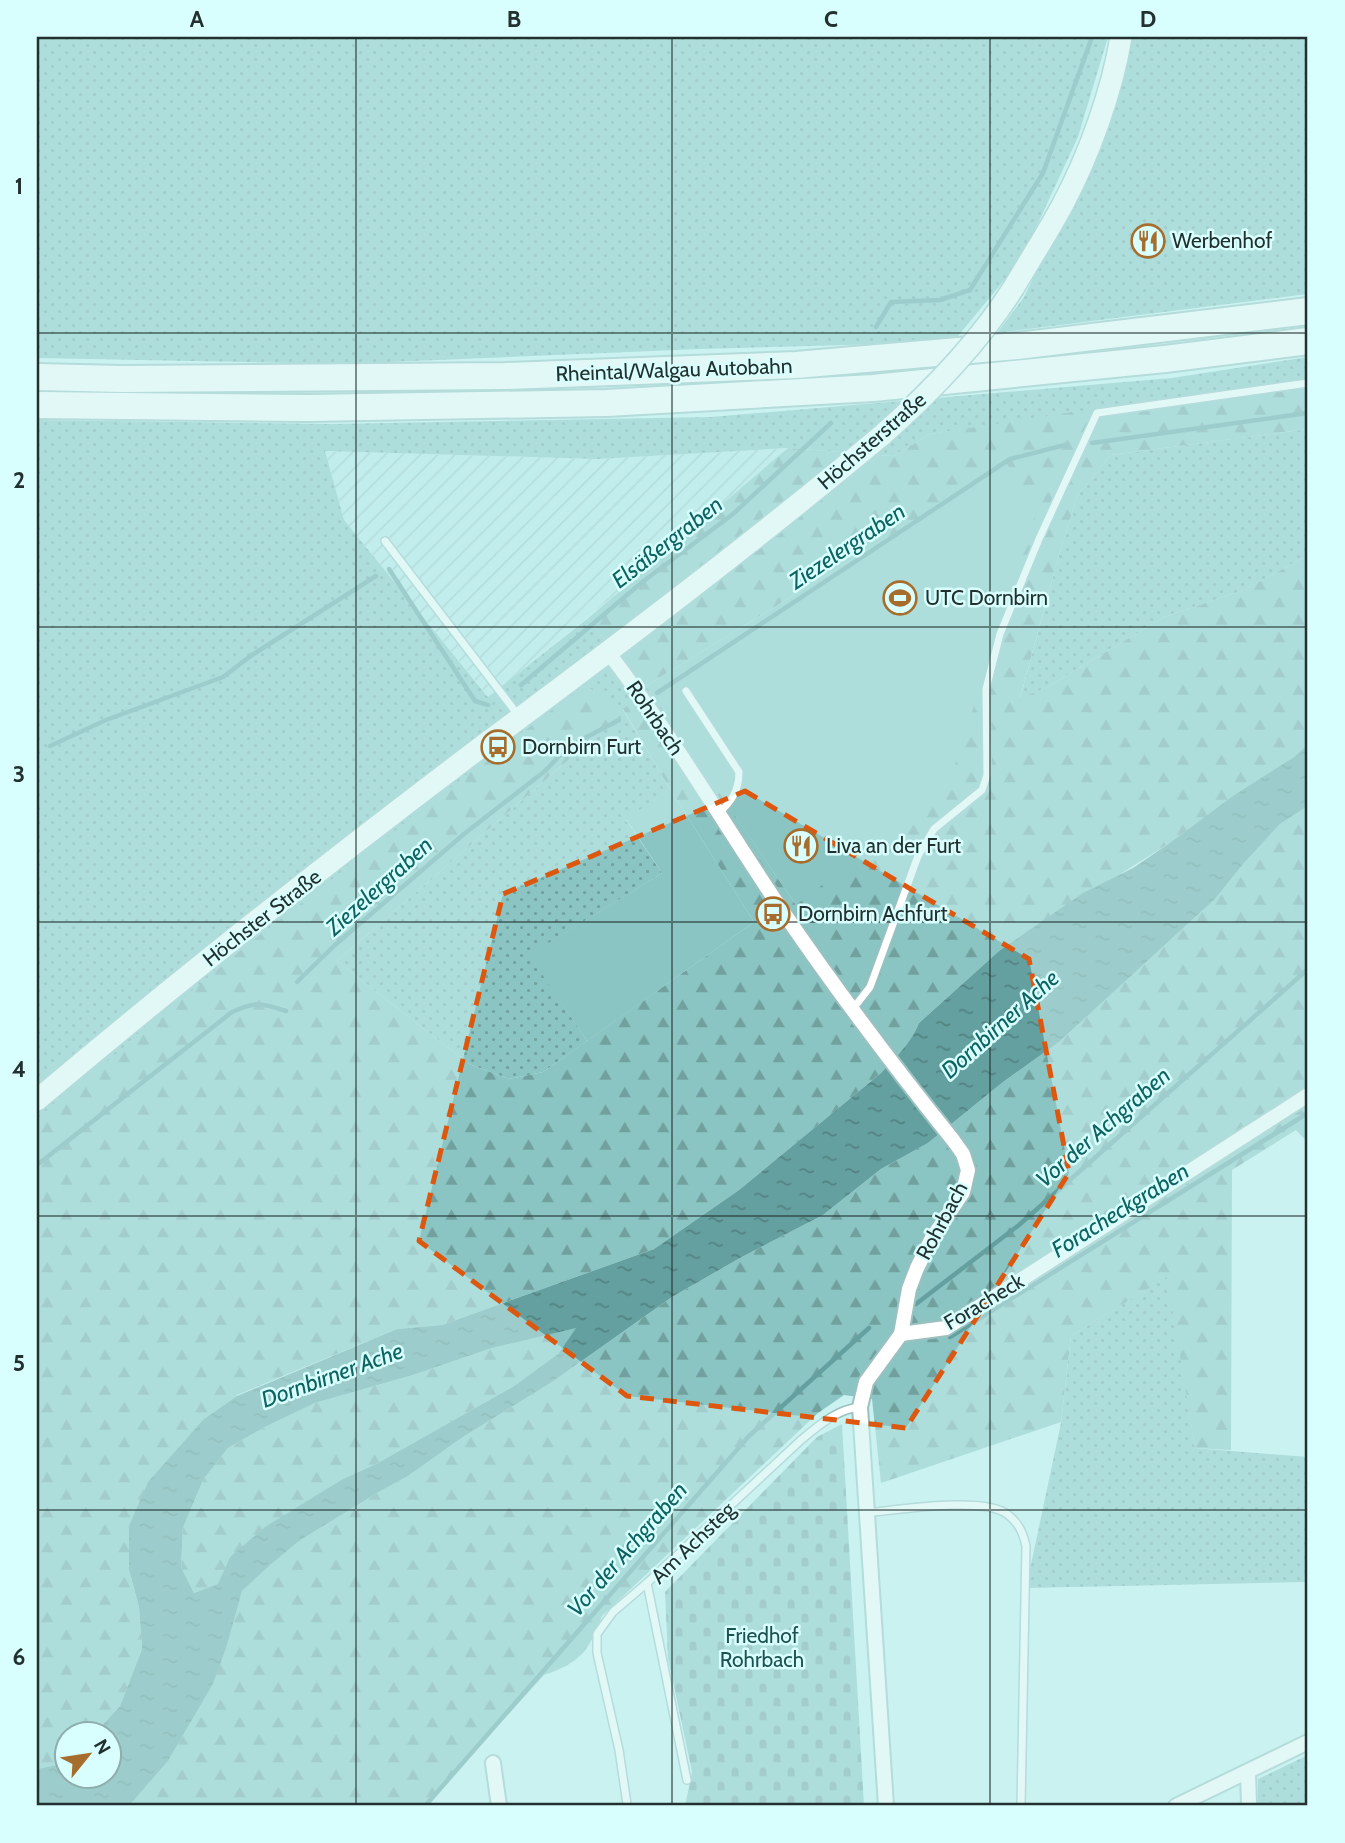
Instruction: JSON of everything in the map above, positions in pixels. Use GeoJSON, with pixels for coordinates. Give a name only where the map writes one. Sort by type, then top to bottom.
{"type":"FeatureCollection","features":[{"type":"Feature","properties":{"kind":"highway","name":"Rheintal/Walgau Autobahn"},"geometry":{"type":"LineString","coordinates":[[37,377],[136,379],[505,376],[744,367],[1017,346],[1308,311]]}},
{"type":"Feature","properties":{"kind":"highway","name":"Rheintal/Walgau Autobahn"},"geometry":{"type":"LineString","coordinates":[[37,405],[308,408],[606,403],[873,388],[1125,363],[1308,341]]}},
{"type":"Feature","properties":{"kind":"main road","name":"Höchsterstraße"},"geometry":{"type":"LineString","coordinates":[[490,740],[737,554],[927,395],[993,319],[1064,203],[1116,70],[1121,37]]}},
{"type":"Feature","properties":{"kind":"main road","name":"Höchster Straße"},"geometry":{"type":"LineString","coordinates":[[37,1100],[188,976],[490,740]]}},
{"type":"Feature","properties":{"kind":"street","name":"Rohrbach"},"geometry":{"type":"LineString","coordinates":[[607,651],[852,1010],[963,1154],[968,1170],[962,1192],[931,1240],[917,1268],[909,1289],[901,1334],[866,1381],[860,1407],[886,1806]]}},
{"type":"Feature","properties":{"kind":"street","name":"Foracheck"},"geometry":{"type":"LineString","coordinates":[[901,1334],[946,1328],[1308,1095]]}},
{"type":"Feature","properties":{"kind":"street"},"geometry":{"type":"LineString","coordinates":[[1176,1806],[1308,1742]]}},
{"type":"Feature","properties":{"kind":"street"},"geometry":{"type":"LineString","coordinates":[[493,1763],[499,1806]]}},
{"type":"Feature","properties":{"kind":"street"},"geometry":{"type":"LineString","coordinates":[[1248,1772],[1249,1806]]}},
{"type":"Feature","properties":{"kind":"lane"},"geometry":{"type":"LineString","coordinates":[[852,1010],[870,987],[918,856],[934,829],[982,790],[987,775],[986,689],[1000,634],[1039,539],[1097,413],[1308,383]]}},
{"type":"Feature","properties":{"kind":"lane"},"geometry":{"type":"LineString","coordinates":[[384,541],[521,719]]}},
{"type":"Feature","properties":{"kind":"lane"},"geometry":{"type":"LineString","coordinates":[[687,691],[739,772],[739,785],[732,800],[718,813]]}},
{"type":"Feature","properties":{"kind":"lane","name":"Am Achsteg"},"geometry":{"type":"LineString","coordinates":[[687,1780],[647,1583],[801,1440],[826,1420],[860,1407]]}},
{"type":"Feature","properties":{"kind":"lane"},"geometry":{"type":"LineString","coordinates":[[866,1513],[966,1505],[988,1506],[1006,1513],[1021,1528],[1027,1546],[1021,1806]]}},
{"type":"Feature","properties":{"kind":"lane"},"geometry":{"type":"LineString","coordinates":[[627,1804],[619,1750],[597,1653],[597,1634],[613,1612],[647,1583]]}},
{"type":"Feature","properties":{"kind":"highlighted area"},"geometry":{"type":"Polygon","coordinates":[[[745,791],[1029,959],[1069,1173],[906,1428],[627,1396],[419,1241],[503,894],[745,791]]]}},
{"type":"Feature","properties":{"kind":"shaded area"},"geometry":{"type":"Polygon","coordinates":[[[788,448],[726,505],[489,697],[344,520],[324,451],[598,459],[788,448]]]}},
{"type":"Feature","properties":{"kind":"green space"},"geometry":{"type":"Polygon","coordinates":[[[37,37],[1108,37],[1078,137],[1021,260],[958,336],[882,344],[340,364],[37,358],[37,37]]]}},
{"type":"Feature","properties":{"kind":"green space"},"geometry":{"type":"Polygon","coordinates":[[[1128,37],[1308,37],[1308,294],[997,333],[1024,297],[1070,201],[1128,37]]]}},
{"type":"Feature","properties":{"kind":"green space"},"geometry":{"type":"Polygon","coordinates":[[[1308,357],[1308,385],[930,434],[893,456],[788,448],[598,459],[325,451],[344,520],[488,697],[587,619],[650,690],[623,710],[670,789],[626,820],[662,873],[530,955],[587,1041],[543,1072],[509,1079],[469,1064],[337,961],[611,723],[37,1137],[37,420],[333,424],[711,417],[1172,378],[1308,357]]]}},
{"type":"Feature","properties":{"kind":"green space"},"geometry":{"type":"Polygon","coordinates":[[[1308,385],[1308,429],[1111,455],[1077,496],[1020,698],[1046,688],[1164,617],[1244,590],[1308,555],[1308,744],[1294,757],[1171,842],[999,951],[919,1023],[898,1055],[881,1073],[739,1190],[654,1249],[442,1325],[397,1329],[237,1395],[129,1570],[139,1607],[142,1649],[120,1706],[107,1720],[52,1720],[52,1766],[37,1769],[37,1119],[252,941],[584,685],[617,704],[611,723],[337,961],[469,1064],[509,1079],[543,1072],[754,922],[623,709],[650,690],[796,905],[1007,464],[646,686],[587,619],[788,448],[893,456],[930,434],[1125,404],[1308,385]]]}},
{"type":"Feature","properties":{"kind":"green space"},"geometry":{"type":"Polygon","coordinates":[[[1308,429],[1308,555],[1244,590],[1164,617],[1046,688],[1020,699],[1077,496],[1111,455],[1308,429]]]}},
{"type":"Feature","properties":{"kind":"green space","name":"UTC Dornbirn"},"geometry":{"type":"Polygon","coordinates":[[[1007,464],[1037,509],[947,790],[796,905],[646,686],[1007,464]]]}},
{"type":"Feature","properties":{"kind":"green space"},"geometry":{"type":"Polygon","coordinates":[[[670,789],[754,922],[587,1041],[529,955],[662,873],[626,819],[670,789]]]}},
{"type":"Feature","properties":{"kind":"green space"},"geometry":{"type":"Polygon","coordinates":[[[1308,806],[1308,1143],[1296,1130],[1232,1170],[1231,1450],[1195,1448],[1167,1277],[1071,1336],[1061,1422],[881,1483],[872,1399],[844,1395],[818,1413],[602,1616],[593,1638],[582,1654],[566,1666],[544,1675],[425,1806],[129,1806],[168,1761],[213,1684],[242,1591],[270,1564],[299,1541],[408,1476],[463,1437],[552,1382],[672,1297],[823,1215],[881,1169],[928,1143],[1003,1082],[1059,1042],[1215,899],[1280,824],[1308,806]]]}},
{"type":"Feature","properties":{"kind":"green space"},"geometry":{"type":"Polygon","coordinates":[[[1168,1276],[1195,1448],[1308,1457],[1308,1582],[1026,1588],[1061,1423],[1071,1336],[1168,1276]]]}},
{"type":"Feature","properties":{"kind":"green space"},"geometry":{"type":"Polygon","coordinates":[[[577,1327],[558,1354],[514,1386],[376,1464],[343,1479],[230,1557],[219,1584],[194,1593],[181,1567],[183,1528],[203,1480],[228,1448],[315,1403],[413,1375],[492,1348],[577,1327]]]}},
{"type":"Feature","properties":{"kind":"green space","name":"Friedhof Rohrbach"},"geometry":{"type":"Polygon","coordinates":[[[842,1424],[864,1806],[685,1806],[692,1772],[668,1658],[665,1592],[817,1437],[842,1424]]]}},
{"type":"Feature","properties":{"kind":"green space"},"geometry":{"type":"Polygon","coordinates":[[[1308,1755],[1308,1806],[1258,1806],[1258,1779],[1308,1755]]]}},
{"type":"Feature","properties":{"kind":"water","name":"Dornbirner Ache"},"geometry":{"type":"Polygon","coordinates":[[[1308,744],[1308,806],[1280,824],[1215,899],[1059,1042],[1003,1082],[928,1143],[881,1169],[823,1215],[672,1297],[552,1382],[463,1437],[408,1476],[299,1541],[242,1591],[213,1684],[168,1761],[129,1806],[37,1806],[37,1769],[52,1766],[52,1790],[122,1790],[122,1720],[107,1720],[120,1706],[142,1649],[139,1607],[129,1570],[129,1526],[148,1482],[203,1420],[237,1396],[397,1329],[442,1325],[654,1249],[739,1190],[881,1073],[898,1055],[919,1023],[999,951],[1083,893],[1133,868],[1233,796],[1294,757],[1308,744]],[[576,1328],[492,1348],[413,1375],[315,1403],[228,1448],[203,1480],[183,1528],[181,1567],[194,1593],[218,1584],[230,1557],[265,1527],[343,1479],[376,1464],[514,1386],[558,1354],[576,1328]]]}},
{"type":"Feature","properties":{"kind":"waterway","name":"Elsäßergraben"},"geometry":{"type":"LineString","coordinates":[[876,327],[891,302],[940,300],[970,290],[1043,173],[1092,37]]}},
{"type":"Feature","properties":{"kind":"waterway","name":"Ziezelergraben"},"geometry":{"type":"LineString","coordinates":[[1092,443],[1308,413]]}},
{"type":"Feature","properties":{"kind":"waterway","name":"Elsäßergraben"},"geometry":{"type":"LineString","coordinates":[[521,685],[641,583],[733,514],[831,423]]}},
{"type":"Feature","properties":{"kind":"waterway","name":"Ziezelergraben"},"geometry":{"type":"LineString","coordinates":[[657,693],[1010,459],[1065,445]]}},
{"type":"Feature","properties":{"kind":"waterway","name":"Elsäßergraben"},"geometry":{"type":"LineString","coordinates":[[389,569],[475,701],[488,705]]}},
{"type":"Feature","properties":{"kind":"waterway","name":"Elsäßergraben"},"geometry":{"type":"LineString","coordinates":[[50,746],[106,720],[223,677],[252,655],[376,576]]}},
{"type":"Feature","properties":{"kind":"waterway","name":"Ziezelergraben"},"geometry":{"type":"LineString","coordinates":[[297,982],[335,945],[464,834],[545,771],[568,747],[619,720]]}},
{"type":"Feature","properties":{"kind":"waterway","name":"Vor der Achgraben"},"geometry":{"type":"LineString","coordinates":[[916,1304],[1019,1225],[1308,969]]}},
{"type":"Feature","properties":{"kind":"waterway","name":"Ziezelergraben"},"geometry":{"type":"LineString","coordinates":[[37,1165],[232,1012],[259,1004],[286,1011]]}},
{"type":"Feature","properties":{"kind":"waterway","name":"Foracheckgraben"},"geometry":{"type":"LineString","coordinates":[[950,1337],[1308,1113]]}},
{"type":"Feature","properties":{"kind":"waterway","name":"Vor der Achgraben"},"geometry":{"type":"LineString","coordinates":[[425,1806],[749,1436],[869,1328]]}},
{"type":"Feature","properties":{"kind":"place","name":"Werbenhof"},"geometry":{"type":"Point","coordinates":[1148,241]}},
{"type":"Feature","properties":{"kind":"place","name":"UTC Dornbirn"},"geometry":{"type":"Point","coordinates":[900,598]}},
{"type":"Feature","properties":{"kind":"place","name":"Dornbirn Furt"},"geometry":{"type":"Point","coordinates":[498,747]}},
{"type":"Feature","properties":{"kind":"place","name":"Liva an der Furt"},"geometry":{"type":"Point","coordinates":[801,846]}},
{"type":"Feature","properties":{"kind":"place","name":"Dornbirn Achfurt"},"geometry":{"type":"Point","coordinates":[773,914]}}]}
